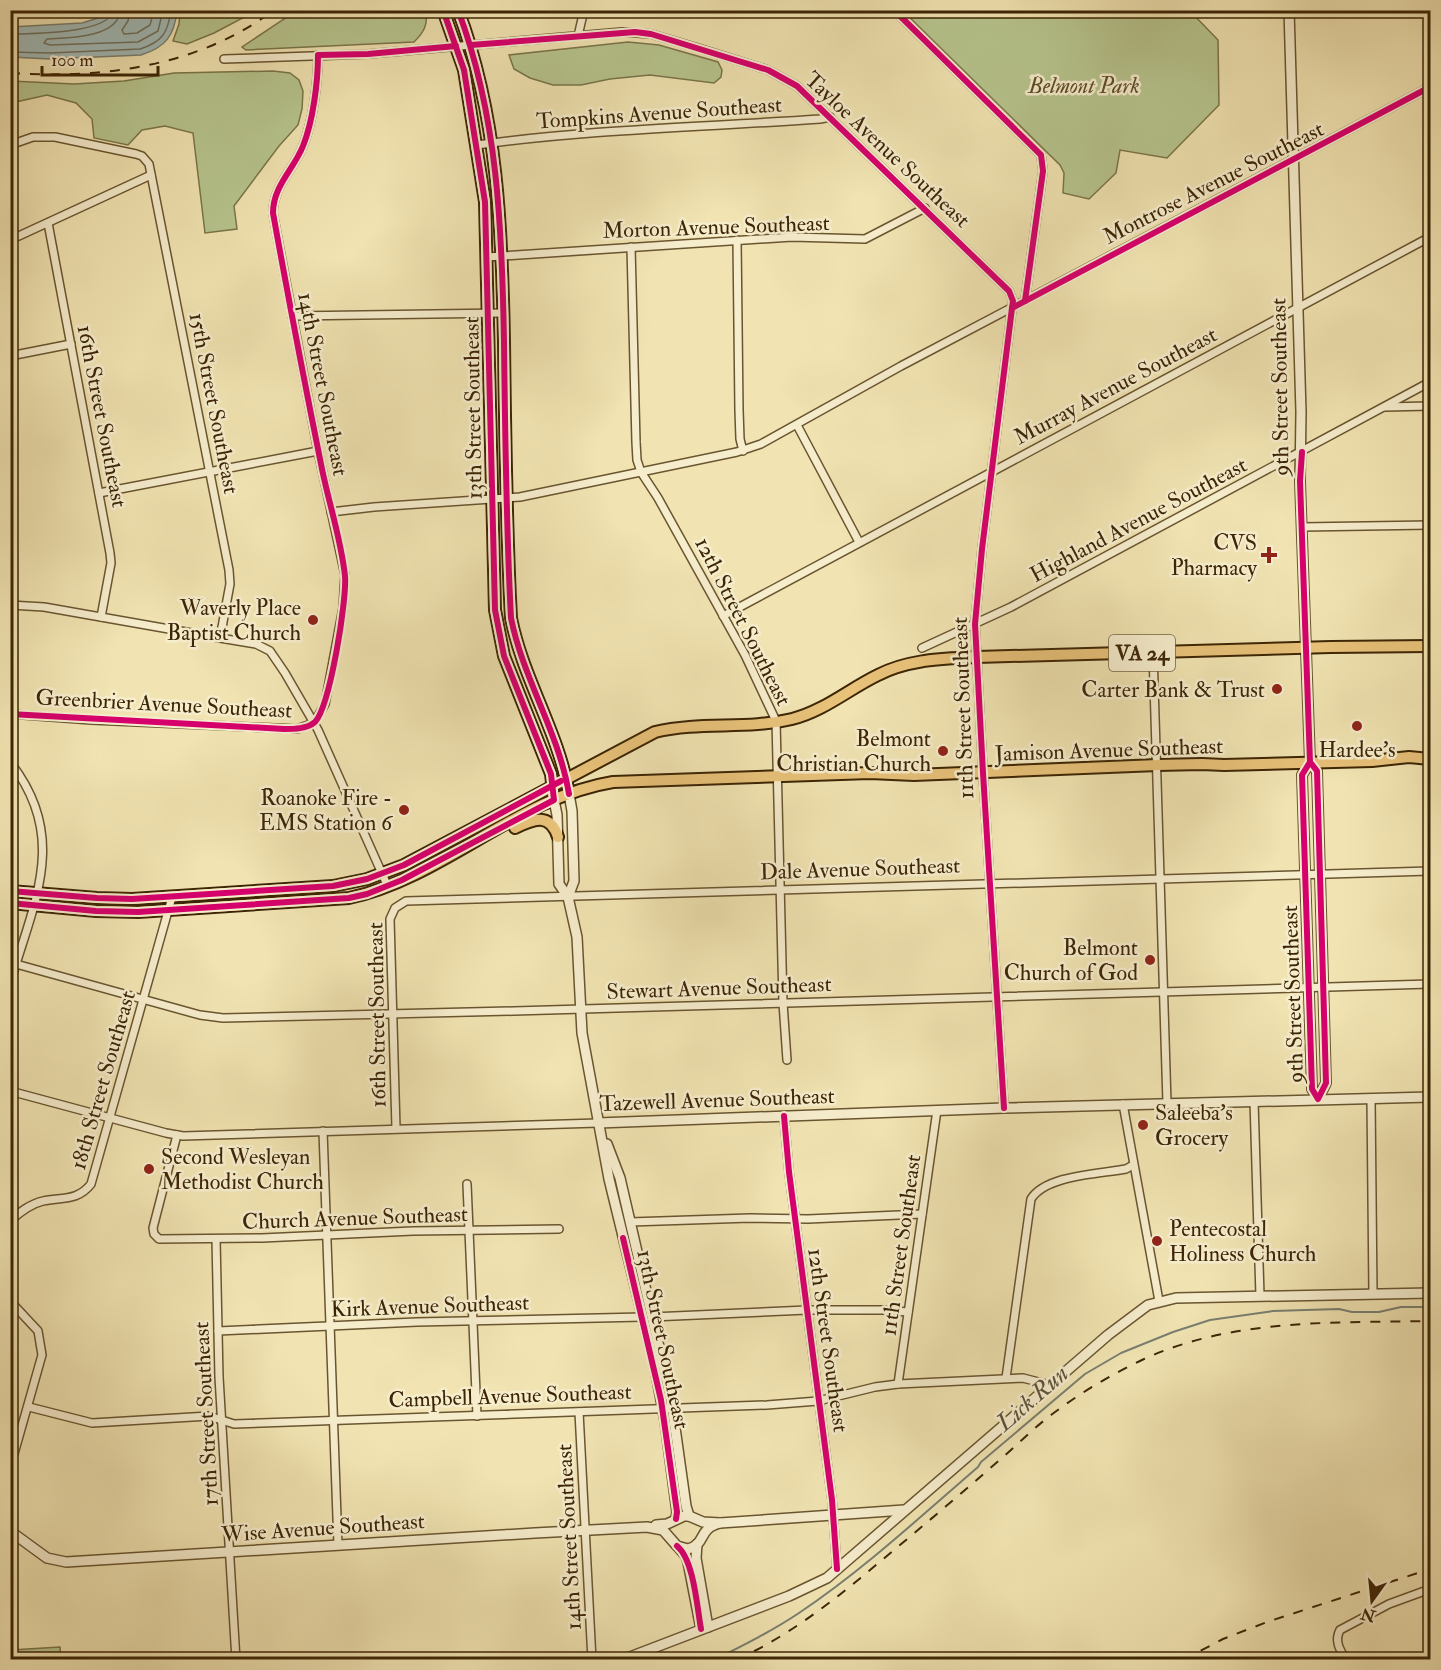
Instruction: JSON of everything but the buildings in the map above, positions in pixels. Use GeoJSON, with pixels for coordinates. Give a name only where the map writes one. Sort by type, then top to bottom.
{"type":"FeatureCollection","features":[{"type":"Feature","properties":{"kind":"main road","name":"13th Street Southeast"},"geometry":{"type":"LineString","coordinates":[[442,10],[464,70],[485,202],[494,588],[499,637],[514,686],[551,774],[554,800]]}},
{"type":"Feature","properties":{"kind":"main road","name":"13th Street Southeast"},"geometry":{"type":"LineString","coordinates":[[458,10],[478,71],[498,187],[503,257],[511,618],[515,642],[566,778],[569,794]]}},
{"type":"Feature","properties":{"kind":"main road","name":"VA 24"},"geometry":{"type":"LineString","coordinates":[[10,891],[115,899],[172,897],[354,883],[404,865],[655,732],[691,725],[753,726],[791,719],[812,712],[867,680],[900,666],[935,659],[1431,646]]}},
{"type":"Feature","properties":{"kind":"main road","name":"Jamison Avenue Southeast"},"geometry":{"type":"LineString","coordinates":[[168,911],[349,898],[388,887],[554,800],[613,782],[982,773],[1158,765],[1372,761],[1409,757],[1431,759]]}},
{"type":"Feature","properties":{"kind":"main road"},"geometry":{"type":"LineString","coordinates":[[489,834],[508,832],[539,819],[553,826],[558,837]]}},
{"type":"Feature","properties":{"kind":"main road"},"geometry":{"type":"LineString","coordinates":[[10,903],[119,912],[168,911]]}},
{"type":"Feature","properties":{"kind":"street"},"geometry":{"type":"LineString","coordinates":[[578,36],[584,10]]}},
{"type":"Feature","properties":{"kind":"street"},"geometry":{"type":"LineString","coordinates":[[894,10],[1041,155],[1043,171],[1025,302]]}},
{"type":"Feature","properties":{"kind":"street","name":"9th Street Southeast"},"geometry":{"type":"LineString","coordinates":[[1289,10],[1302,452],[1300,481],[1310,762],[1302,775],[1312,1089],[1318,1099],[1326,1085],[1317,771],[1310,762]]}},
{"type":"Feature","properties":{"kind":"street","name":"Tayloe Avenue Southeast"},"geometry":{"type":"LineString","coordinates":[[224,59],[368,54],[622,32],[651,34],[768,70],[797,86],[925,208],[1010,291],[1013,301],[1012,308]]}},
{"type":"Feature","properties":{"kind":"street","name":"14th Street Southeast"},"geometry":{"type":"LineString","coordinates":[[314,723],[328,694],[345,574],[318,451],[273,204],[278,188],[306,138],[318,55]]}},
{"type":"Feature","properties":{"kind":"street","name":"Montrose Avenue Southeast"},"geometry":{"type":"LineString","coordinates":[[331,512],[507,498],[743,451],[775,438],[901,366],[1431,87]]}},
{"type":"Feature","properties":{"kind":"street","name":"Tompkins Avenue Southeast"},"geometry":{"type":"LineString","coordinates":[[477,145],[576,134],[830,117]]}},
{"type":"Feature","properties":{"kind":"street"},"geometry":{"type":"LineString","coordinates":[[10,145],[33,137],[44,136],[97,145],[142,156],[149,164],[151,175],[10,240]]}},
{"type":"Feature","properties":{"kind":"street","name":"15th Street Southeast"},"geometry":{"type":"LineString","coordinates":[[151,175],[230,579],[220,638]]}},
{"type":"Feature","properties":{"kind":"street","name":"Morton Avenue Southeast"},"geometry":{"type":"LineString","coordinates":[[488,257],[792,237],[865,239],[925,208]]}},
{"type":"Feature","properties":{"kind":"street","name":"16th Street Southeast"},"geometry":{"type":"LineString","coordinates":[[48,223],[111,559],[101,617]]}},
{"type":"Feature","properties":{"kind":"street","name":"Murray Avenue Southeast"},"geometry":{"type":"LineString","coordinates":[[723,616],[1431,237]]}},
{"type":"Feature","properties":{"kind":"street"},"geometry":{"type":"LineString","coordinates":[[737,240],[739,410],[740,439],[743,451]]}},
{"type":"Feature","properties":{"kind":"street","name":"12th Street Southeast"},"geometry":{"type":"LineString","coordinates":[[631,247],[637,460],[756,677],[776,721],[783,1003],[787,1060]]}},
{"type":"Feature","properties":{"kind":"street","name":"11th Street Southeast"},"geometry":{"type":"LineString","coordinates":[[1004,1108],[982,773],[975,624],[1012,308]]}},
{"type":"Feature","properties":{"kind":"street"},"geometry":{"type":"LineString","coordinates":[[292,316],[504,313]]}},
{"type":"Feature","properties":{"kind":"street"},"geometry":{"type":"LineString","coordinates":[[10,356],[71,344]]}},
{"type":"Feature","properties":{"kind":"street","name":"Highland Avenue Southeast"},"geometry":{"type":"LineString","coordinates":[[922,648],[1011,607],[1431,382]]}},
{"type":"Feature","properties":{"kind":"street"},"geometry":{"type":"LineString","coordinates":[[1382,407],[1431,406]]}},
{"type":"Feature","properties":{"kind":"street"},"geometry":{"type":"LineString","coordinates":[[797,425],[860,542]]}},
{"type":"Feature","properties":{"kind":"street"},"geometry":{"type":"LineString","coordinates":[[99,493],[318,451]]}},
{"type":"Feature","properties":{"kind":"street"},"geometry":{"type":"LineString","coordinates":[[1302,528],[1431,525]]}},
{"type":"Feature","properties":{"kind":"street"},"geometry":{"type":"LineString","coordinates":[[10,605],[26,605],[256,644],[270,651],[314,723],[388,887]]}},
{"type":"Feature","properties":{"kind":"street"},"geometry":{"type":"LineString","coordinates":[[1153,652],[1167,1103]]}},
{"type":"Feature","properties":{"kind":"street","name":"Greenbrier Avenue Southeast"},"geometry":{"type":"LineString","coordinates":[[10,714],[284,729],[297,729],[314,723]]}},
{"type":"Feature","properties":{"kind":"street"},"geometry":{"type":"LineString","coordinates":[[10,762],[21,776],[35,804],[44,845],[44,863],[37,893],[10,984]]}},
{"type":"Feature","properties":{"kind":"street"},"geometry":{"type":"LineString","coordinates":[[10,775],[21,776]]}},
{"type":"Feature","properties":{"kind":"street","name":"13th Street Southeast"},"geometry":{"type":"LineString","coordinates":[[567,897],[574,881],[572,811],[569,794]]}},
{"type":"Feature","properties":{"kind":"street","name":"13th Street Southeast"},"geometry":{"type":"LineString","coordinates":[[554,800],[559,884],[567,897],[577,937],[580,1009],[598,1123],[609,1179],[648,1317]]}},
{"type":"Feature","properties":{"kind":"street","name":"Dale Avenue Southeast"},"geometry":{"type":"LineString","coordinates":[[471,899],[1431,871]]}},
{"type":"Feature","properties":{"kind":"street","name":"18th Street Southeast"},"geometry":{"type":"LineString","coordinates":[[10,1221],[31,1206],[42,1202],[68,1199],[86,1190],[93,1179],[172,897]]}},
{"type":"Feature","properties":{"kind":"street","name":"16th Street Southeast"},"geometry":{"type":"LineString","coordinates":[[396,1128],[390,920],[395,908],[410,900],[471,899]]}},
{"type":"Feature","properties":{"kind":"street","name":"Stewart Avenue Southeast"},"geometry":{"type":"LineString","coordinates":[[16,964],[200,1015],[223,1018],[1431,984]]}},
{"type":"Feature","properties":{"kind":"street","name":"Tazewell Avenue Southeast"},"geometry":{"type":"LineString","coordinates":[[10,1091],[177,1135],[1431,1096]]}},
{"type":"Feature","properties":{"kind":"street"},"geometry":{"type":"LineString","coordinates":[[1371,1098],[1373,1294]]}},
{"type":"Feature","properties":{"kind":"street","name":"9th Street Southeast"},"geometry":{"type":"LineString","coordinates":[[1254,1101],[1260,1296]]}},
{"type":"Feature","properties":{"kind":"street"},"geometry":{"type":"LineString","coordinates":[[1123,1104],[1159,1301]]}},
{"type":"Feature","properties":{"kind":"street","name":"11th Street Southeast"},"geometry":{"type":"LineString","coordinates":[[898,1384],[937,1110]]}},
{"type":"Feature","properties":{"kind":"street","name":"12th Street Southeast"},"geometry":{"type":"LineString","coordinates":[[784,1116],[795,1219],[826,1450],[837,1569]]}},
{"type":"Feature","properties":{"kind":"street","name":"13th Street Southeast"},"geometry":{"type":"LineString","coordinates":[[598,1123],[620,1178],[686,1506],[693,1518]]}},
{"type":"Feature","properties":{"kind":"street"},"geometry":{"type":"LineString","coordinates":[[323,1131],[338,1545]]}},
{"type":"Feature","properties":{"kind":"street","name":"Church Avenue Southeast"},"geometry":{"type":"LineString","coordinates":[[177,1135],[153,1228],[154,1234],[159,1239],[559,1229]]}},
{"type":"Feature","properties":{"kind":"street"},"geometry":{"type":"LineString","coordinates":[[1006,1378],[1031,1199],[1048,1184],[1126,1169],[1133,1165]]}},
{"type":"Feature","properties":{"kind":"street"},"geometry":{"type":"LineString","coordinates":[[466,1184],[477,1416]]}},
{"type":"Feature","properties":{"kind":"street"},"geometry":{"type":"LineString","coordinates":[[630,1221],[795,1219],[922,1214]]}},
{"type":"Feature","properties":{"kind":"street","name":"17th Street Southeast"},"geometry":{"type":"LineString","coordinates":[[216,1239],[222,1420],[236,1659]]}},
{"type":"Feature","properties":{"kind":"street"},"geometry":{"type":"LineString","coordinates":[[622,1659],[806,1589],[837,1569],[1138,1311],[1159,1301],[1176,1298],[1431,1293]]}},
{"type":"Feature","properties":{"kind":"street"},"geometry":{"type":"LineString","coordinates":[[10,1301],[38,1330],[42,1347],[38,1376],[10,1468]]}},
{"type":"Feature","properties":{"kind":"street","name":"Kirk Avenue Southeast"},"geometry":{"type":"LineString","coordinates":[[218,1331],[807,1310],[908,1312]]}},
{"type":"Feature","properties":{"kind":"street","name":"Campbell Avenue Southeast"},"geometry":{"type":"LineString","coordinates":[[29,1407],[92,1423],[209,1416],[234,1424],[668,1409],[818,1401],[875,1387],[898,1384],[1006,1378],[1034,1379],[1050,1385]]}},
{"type":"Feature","properties":{"kind":"street","name":"13th Street Southeast"},"geometry":{"type":"LineString","coordinates":[[668,1409],[677,1512],[674,1520]]}},
{"type":"Feature","properties":{"kind":"street","name":"14th Street Southeast"},"geometry":{"type":"LineString","coordinates":[[579,1412],[592,1659]]}},
{"type":"Feature","properties":{"kind":"street","name":"Wise Avenue Southeast"},"geometry":{"type":"LineString","coordinates":[[10,1531],[39,1553],[56,1561],[66,1562],[647,1527],[693,1518],[703,1522],[720,1523],[904,1510]]}},
{"type":"Feature","properties":{"kind":"street"},"geometry":{"type":"LineString","coordinates":[[693,1518],[702,1526],[696,1558],[705,1628]]}},
{"type":"Feature","properties":{"kind":"street"},"geometry":{"type":"LineString","coordinates":[[670,1539],[669,1533],[674,1520]]}},
{"type":"Feature","properties":{"kind":"street"},"geometry":{"type":"LineString","coordinates":[[677,1546],[688,1549],[700,1540],[708,1527],[720,1523]]}},
{"type":"Feature","properties":{"kind":"street"},"geometry":{"type":"LineString","coordinates":[[647,1527],[663,1530],[683,1551],[705,1628]]}},
{"type":"Feature","properties":{"kind":"street"},"geometry":{"type":"LineString","coordinates":[[1346,1659],[1338,1646],[1340,1630],[1389,1604],[1431,1589]]}},
{"type":"Feature","properties":{"kind":"green space"},"geometry":{"type":"Polygon","coordinates":[[[180,10],[256,11],[187,44],[173,41],[179,24],[180,10]]]}},
{"type":"Feature","properties":{"kind":"green space"},"geometry":{"type":"Polygon","coordinates":[[[296,11],[426,11],[426,24],[414,42],[246,50],[242,47],[296,11]]]}},
{"type":"Feature","properties":{"kind":"green space","name":"Belmont Park"},"geometry":{"type":"Polygon","coordinates":[[[903,11],[1190,11],[1218,40],[1219,105],[1167,158],[1120,150],[1116,173],[1089,199],[1063,193],[1064,173],[1060,165],[903,11]]]}},
{"type":"Feature","properties":{"kind":"green space"},"geometry":{"type":"Polygon","coordinates":[[[628,42],[659,45],[718,62],[722,70],[721,77],[714,83],[650,75],[581,85],[553,85],[530,78],[514,69],[509,55],[628,42]]]}},
{"type":"Feature","properties":{"kind":"green space"},"geometry":{"type":"Polygon","coordinates":[[[273,71],[290,73],[299,80],[303,91],[298,125],[279,146],[234,206],[237,229],[205,233],[193,133],[165,126],[142,130],[128,145],[94,138],[92,119],[76,103],[47,95],[11,103],[11,81],[74,84],[124,81],[174,73],[273,71]]]}},
{"type":"Feature","properties":{"kind":"green space"},"geometry":{"type":"Polygon","coordinates":[[[60,1647],[61,1659],[11,1659],[11,1650],[60,1647]]]}},
{"type":"Feature","properties":{"kind":"water"},"geometry":{"type":"Polygon","coordinates":[[[111,11],[177,11],[174,27],[163,44],[141,55],[50,59],[11,57],[11,27],[82,23],[111,11]]]}},
{"type":"Feature","properties":{"kind":"waterway","name":"Lick Run"},"geometry":{"type":"LineString","coordinates":[[714,1660],[789,1620],[846,1579],[913,1524],[981,1462],[1085,1374],[1121,1353],[1210,1320],[1273,1311],[1339,1309],[1352,1312],[1379,1312],[1401,1307],[1430,1307]]}},
{"type":"Feature","properties":{"kind":"railway"},"geometry":{"type":"LineString","coordinates":[[10,73],[79,74],[148,65],[181,57],[214,45],[274,10]]}},
{"type":"Feature","properties":{"kind":"railway"},"geometry":{"type":"LineString","coordinates":[[736,1660],[776,1639],[831,1602],[928,1522],[1051,1415],[1108,1378],[1144,1359],[1178,1346],[1249,1329],[1321,1323],[1430,1321]]}},
{"type":"Feature","properties":{"kind":"railway"},"geometry":{"type":"LineString","coordinates":[[1183,1660],[1223,1639],[1267,1622],[1430,1569]]}},
{"type":"Feature","properties":{"kind":"cycle path"},"geometry":{"type":"LineString","coordinates":[[10,903],[96,911],[138,912],[349,898],[367,894],[402,880],[554,800],[551,774],[504,656],[495,610],[485,202],[464,70],[443,10]]}},
{"type":"Feature","properties":{"kind":"cycle path"},"geometry":{"type":"LineString","coordinates":[[458,10],[482,91],[490,132],[499,215],[511,618],[524,663],[557,749],[569,794]]}},
{"type":"Feature","properties":{"kind":"cycle path"},"geometry":{"type":"LineString","coordinates":[[894,10],[1041,155],[1043,171],[1025,301]]}},
{"type":"Feature","properties":{"kind":"cycle path"},"geometry":{"type":"LineString","coordinates":[[471,45],[635,32],[651,34],[768,70],[797,86],[1009,291],[1013,301],[982,549],[975,624],[1004,1108]]}},
{"type":"Feature","properties":{"kind":"cycle path"},"geometry":{"type":"LineString","coordinates":[[10,714],[284,729],[296,729],[315,722],[321,712],[332,675],[343,607],[345,576],[296,338],[273,213],[274,203],[276,194],[307,136],[314,101],[318,55],[368,54],[456,46]]}},
{"type":"Feature","properties":{"kind":"cycle path"},"geometry":{"type":"LineString","coordinates":[[1012,308],[1430,87]]}},
{"type":"Feature","properties":{"kind":"cycle path"},"geometry":{"type":"LineString","coordinates":[[1302,452],[1300,481],[1310,762],[1302,775],[1312,1089],[1318,1099],[1326,1083],[1317,771],[1310,762]]}},
{"type":"Feature","properties":{"kind":"cycle path"},"geometry":{"type":"LineString","coordinates":[[10,891],[132,899],[333,886],[367,879],[404,865],[561,781]]}},
{"type":"Feature","properties":{"kind":"cycle path"},"geometry":{"type":"LineString","coordinates":[[784,1116],[789,1172],[832,1500],[837,1569]]}},
{"type":"Feature","properties":{"kind":"cycle path"},"geometry":{"type":"LineString","coordinates":[[623,1238],[661,1400],[677,1512],[676,1519]]}},
{"type":"Feature","properties":{"kind":"cycle path"},"geometry":{"type":"LineString","coordinates":[[677,1546],[683,1553],[691,1573],[701,1629]]}},
{"type":"Feature","properties":{"kind":"place","name":"CVS Pharmacy"},"geometry":{"type":"Point","coordinates":[1269,555]}},
{"type":"Feature","properties":{"kind":"place","name":"Waverly Place Baptist Church"},"geometry":{"type":"Point","coordinates":[313,620]}},
{"type":"Feature","properties":{"kind":"place","name":"Carter Bank & Trust"},"geometry":{"type":"Point","coordinates":[1277,689]}},
{"type":"Feature","properties":{"kind":"place","name":"Hardee's"},"geometry":{"type":"Point","coordinates":[1357,726]}},
{"type":"Feature","properties":{"kind":"place","name":"Belmont Christian Church"},"geometry":{"type":"Point","coordinates":[943,751]}},
{"type":"Feature","properties":{"kind":"place","name":"Roanoke Fire - EMS Station 6"},"geometry":{"type":"Point","coordinates":[404,810]}},
{"type":"Feature","properties":{"kind":"place","name":"Belmont Church of God"},"geometry":{"type":"Point","coordinates":[1150,960]}},
{"type":"Feature","properties":{"kind":"place","name":"Saleeba's Grocery"},"geometry":{"type":"Point","coordinates":[1143,1125]}},
{"type":"Feature","properties":{"kind":"place","name":"Second Wesleyan Methodist Church"},"geometry":{"type":"Point","coordinates":[149,1169]}},
{"type":"Feature","properties":{"kind":"place","name":"Pentecostal Holiness Church"},"geometry":{"type":"Point","coordinates":[1157,1241]}}]}
